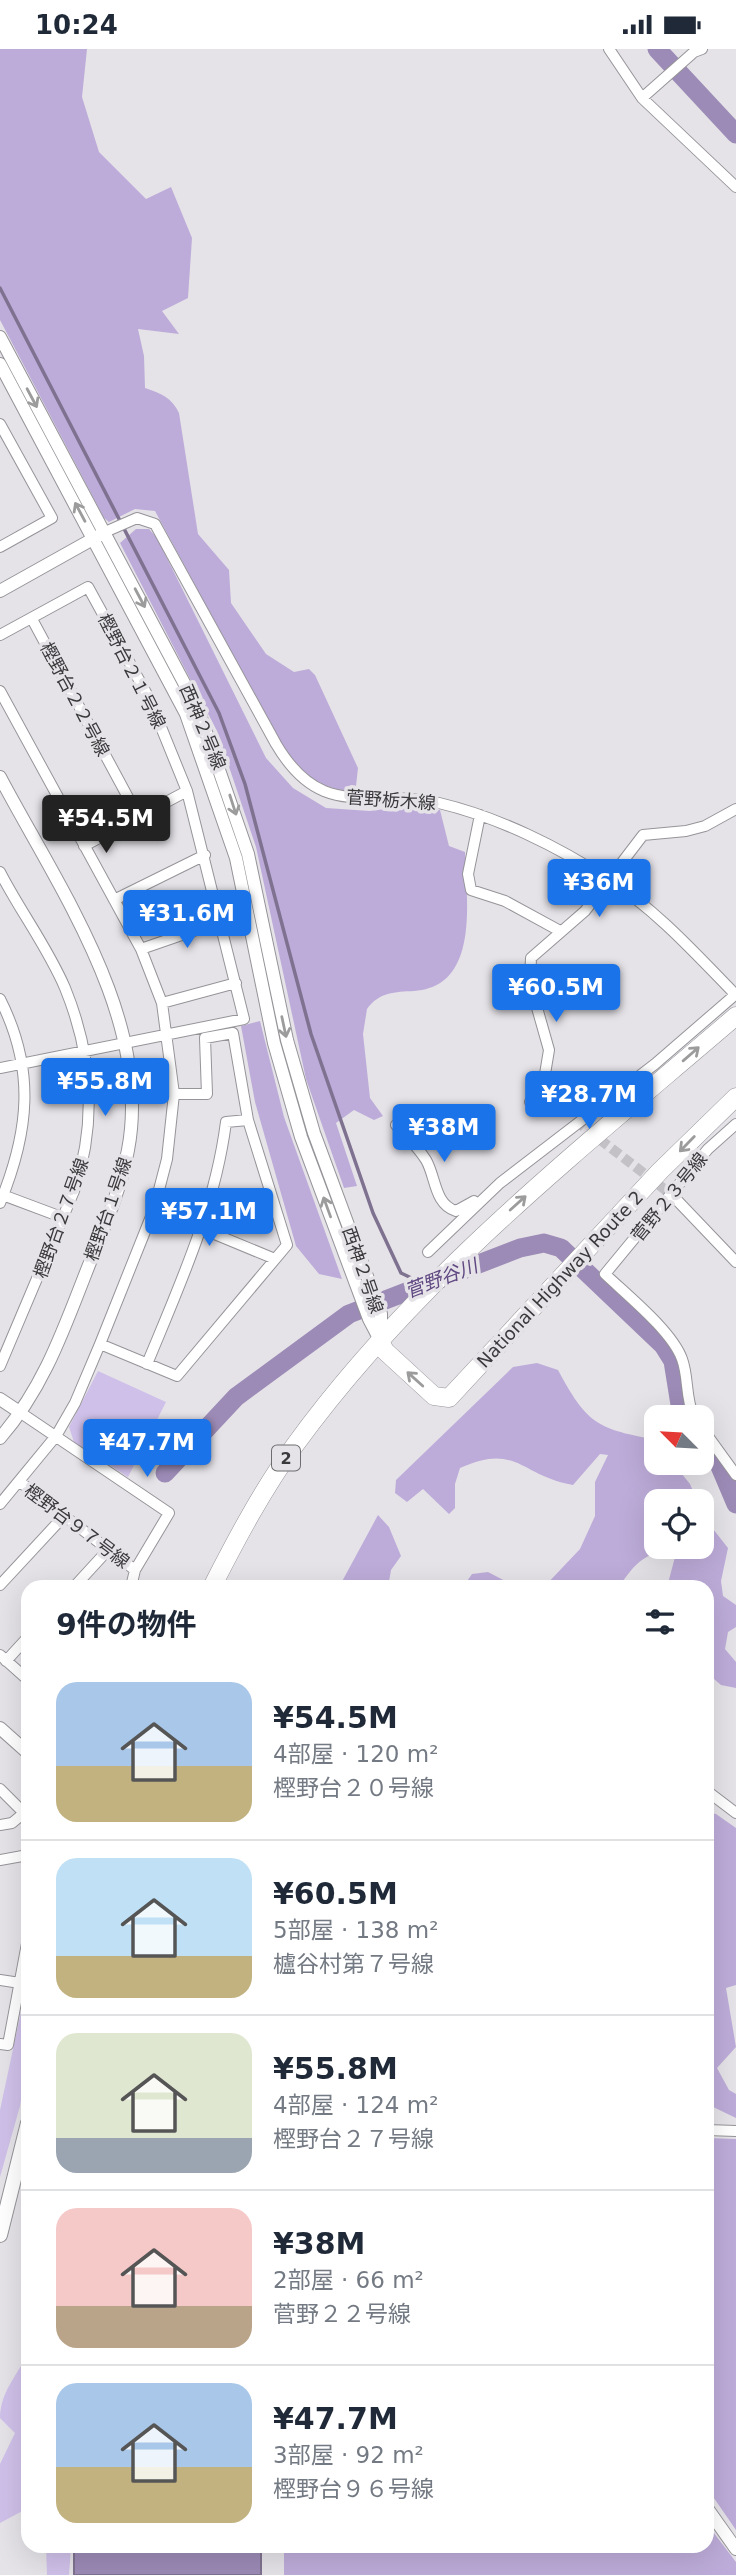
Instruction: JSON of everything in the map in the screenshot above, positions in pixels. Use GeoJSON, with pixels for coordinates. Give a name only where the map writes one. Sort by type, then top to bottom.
{"type":"FeatureCollection","features":[{"type":"Feature","properties":{"kind":"highway","name":"2"},"geometry":{"type":"LineString","coordinates":[[216,1580],[255,1507],[294,1445],[403,1315],[468,1249],[736,1016]]}},
{"type":"Feature","properties":{"kind":"highway","name":"National Highway Route 2"},"geometry":{"type":"LineString","coordinates":[[381,1343],[385,1351],[434,1396],[449,1398],[660,1171],[736,1097]]}},
{"type":"Feature","properties":{"kind":"main road"},"geometry":{"type":"LineString","coordinates":[[0,2235],[21,2151]]}},
{"type":"Feature","properties":{"kind":"street"},"geometry":{"type":"LineString","coordinates":[[609,49],[642,98],[736,187]]}},
{"type":"Feature","properties":{"kind":"street"},"geometry":{"type":"LineString","coordinates":[[642,98],[698,50]]}},
{"type":"Feature","properties":{"kind":"street","name":"西神２号線"},"geometry":{"type":"LineString","coordinates":[[0,337],[198,709],[223,774],[248,854],[287,1040],[381,1343]]}},
{"type":"Feature","properties":{"kind":"street","name":"西神２号線"},"geometry":{"type":"LineString","coordinates":[[0,364],[105,533]]}},
{"type":"Feature","properties":{"kind":"street"},"geometry":{"type":"LineString","coordinates":[[0,424],[52,518],[0,547]]}},
{"type":"Feature","properties":{"kind":"street","name":"菅野栃木線"},"geometry":{"type":"LineString","coordinates":[[105,533],[137,519],[155,524],[276,744],[290,768],[305,783],[343,797],[406,798],[480,815],[550,847],[610,880],[679,937],[734,992]]}},
{"type":"Feature","properties":{"kind":"street"},"geometry":{"type":"LineString","coordinates":[[0,591],[105,533]]}},
{"type":"Feature","properties":{"kind":"street","name":"樫野台２１号線"},"geometry":{"type":"LineString","coordinates":[[0,635],[88,587],[150,700],[187,791],[222,921],[244,1020],[0,1068]]}},
{"type":"Feature","properties":{"kind":"street","name":"樫野台２２号線"},"geometry":{"type":"LineString","coordinates":[[32,619],[138,816]]}},
{"type":"Feature","properties":{"kind":"street"},"geometry":{"type":"LineString","coordinates":[[0,691],[141,949],[162,1003],[174,1094],[167,1159],[153,1209],[75,1403],[56,1436],[0,1504]]}},
{"type":"Feature","properties":{"kind":"street","name":"樫野台１号線"},"geometry":{"type":"LineString","coordinates":[[0,777],[104,973],[126,1042],[132,1108],[128,1149],[117,1193],[54,1354],[21,1413],[0,1438]]}},
{"type":"Feature","properties":{"kind":"street"},"geometry":{"type":"LineString","coordinates":[[83,846],[187,791]]}},
{"type":"Feature","properties":{"kind":"street"},"geometry":{"type":"LineString","coordinates":[[530,1102],[544,1080],[549,1050],[530,983],[531,958],[585,911],[643,835],[686,831],[705,826],[736,809]]}},
{"type":"Feature","properties":{"kind":"street"},"geometry":{"type":"LineString","coordinates":[[480,815],[468,874],[471,890],[505,901],[560,931]]}},
{"type":"Feature","properties":{"kind":"street"},"geometry":{"type":"LineString","coordinates":[[114,900],[205,855]]}},
{"type":"Feature","properties":{"kind":"street","name":"樫野台２７号線"},"geometry":{"type":"LineString","coordinates":[[0,872],[5,894],[64,987],[86,1052],[90,1101],[84,1162],[64,1217],[2,1360]]}},
{"type":"Feature","properties":{"kind":"street"},"geometry":{"type":"LineString","coordinates":[[141,949],[222,921]]}},
{"type":"Feature","properties":{"kind":"street"},"geometry":{"type":"LineString","coordinates":[[162,1003],[236,983]]}},
{"type":"Feature","properties":{"kind":"street"},"geometry":{"type":"LineString","coordinates":[[428,1252],[489,1193],[576,1121],[655,1064],[734,992]]}},
{"type":"Feature","properties":{"kind":"street"},"geometry":{"type":"LineString","coordinates":[[0,999],[14,1031],[22,1065],[26,1117],[1,1197],[64,1217]]}},
{"type":"Feature","properties":{"kind":"street"},"geometry":{"type":"LineString","coordinates":[[100,1343],[177,1376],[287,1245],[248,1119],[233,1033],[205,1038],[207,1094],[174,1094]]}},
{"type":"Feature","properties":{"kind":"street"},"geometry":{"type":"LineString","coordinates":[[147,1363],[203,1228],[220,1168],[226,1122],[248,1119]]}},
{"type":"Feature","properties":{"kind":"street","name":"菅野２３号線"},"geometry":{"type":"LineString","coordinates":[[689,1405],[682,1361],[675,1346],[606,1274],[708,1149],[736,1124]]}},
{"type":"Feature","properties":{"kind":"street"},"geometry":{"type":"LineString","coordinates":[[397,1125],[426,1160],[442,1202],[448,1209],[456,1211],[489,1193]]}},
{"type":"Feature","properties":{"kind":"street"},"geometry":{"type":"LineString","coordinates":[[672,1195],[736,1262]]}},
{"type":"Feature","properties":{"kind":"street"},"geometry":{"type":"LineString","coordinates":[[153,1209],[275,1259]]}},
{"type":"Feature","properties":{"kind":"street"},"geometry":{"type":"LineString","coordinates":[[0,1399],[169,1513],[135,1570],[133,1580]]}},
{"type":"Feature","properties":{"kind":"street"},"geometry":{"type":"LineString","coordinates":[[714,1445],[736,1475]]}},
{"type":"Feature","properties":{"kind":"street","name":"樫野台９７号線"},"geometry":{"type":"LineString","coordinates":[[20,1482],[135,1570]]}},
{"type":"Feature","properties":{"kind":"street"},"geometry":{"type":"LineString","coordinates":[[0,1585],[64,1516]]}},
{"type":"Feature","properties":{"kind":"street"},"geometry":{"type":"LineString","coordinates":[[80,1580],[107,1551]]}},
{"type":"Feature","properties":{"kind":"street"},"geometry":{"type":"LineString","coordinates":[[21,1643],[3,1658],[21,1674]]}},
{"type":"Feature","properties":{"kind":"street"},"geometry":{"type":"LineString","coordinates":[[0,1728],[21,1747]]}},
{"type":"Feature","properties":{"kind":"street"},"geometry":{"type":"LineString","coordinates":[[0,1789],[21,1810]]}},
{"type":"Feature","properties":{"kind":"street"},"geometry":{"type":"LineString","coordinates":[[714,1796],[736,1813]]}},
{"type":"Feature","properties":{"kind":"street"},"geometry":{"type":"LineString","coordinates":[[0,1825],[21,1818]]}},
{"type":"Feature","properties":{"kind":"street"},"geometry":{"type":"LineString","coordinates":[[0,1860],[21,1856]]}},
{"type":"Feature","properties":{"kind":"street"},"geometry":{"type":"LineString","coordinates":[[0,2044],[8,2045],[21,1977]]}},
{"type":"Feature","properties":{"kind":"street"},"geometry":{"type":"LineString","coordinates":[[0,1980],[20,1983]]}},
{"type":"Feature","properties":{"kind":"street"},"geometry":{"type":"LineString","coordinates":[[714,2130],[736,2131]]}},
{"type":"Feature","properties":{"kind":"street"},"geometry":{"type":"LineString","coordinates":[[714,2518],[736,2549]]}},
{"type":"Feature","properties":{"kind":"shaded area"},"geometry":{"type":"Polygon","coordinates":[[[0,49],[87,49],[82,97],[99,152],[146,199],[171,187],[192,238],[188,298],[162,311],[179,334],[138,329],[144,356],[145,388],[165,397],[179,413],[198,534],[229,570],[231,603],[266,654],[294,672],[309,669],[315,675],[358,768],[355,795],[308,780],[293,766],[155,511],[135,509],[109,522],[104,518],[0,320],[0,49]]]}},
{"type":"Feature","properties":{"kind":"shaded area"},"geometry":{"type":"Polygon","coordinates":[[[136,529],[149,529],[157,538],[266,758],[293,788],[326,808],[370,811],[408,806],[440,810],[449,846],[465,852],[465,937],[460,957],[450,974],[435,986],[382,996],[367,1009],[363,1034],[370,1098],[383,1116],[374,1120],[354,1110],[336,1123],[357,1186],[344,1188],[306,1079],[256,847],[217,731],[120,543],[136,529]]]}},
{"type":"Feature","properties":{"kind":"shaded area"},"geometry":{"type":"Polygon","coordinates":[[[260,1021],[284,1117],[342,1279],[319,1274],[296,1246],[255,1102],[241,1026],[260,1021]]]}},
{"type":"Feature","properties":{"kind":"shaded area"},"geometry":{"type":"Polygon","coordinates":[[[537,1363],[558,1370],[585,1412],[595,1420],[618,1431],[644,1437],[644,1475],[683,1475],[692,1489],[644,1489],[644,1559],[624,1580],[551,1580],[580,1549],[595,1516],[595,1482],[608,1455],[600,1454],[573,1485],[555,1481],[518,1463],[494,1458],[460,1468],[455,1484],[455,1508],[449,1514],[423,1489],[407,1502],[395,1493],[396,1480],[513,1367],[537,1363]]]}},
{"type":"Feature","properties":{"kind":"shaded area"},"geometry":{"type":"Polygon","coordinates":[[[98,1371],[166,1402],[128,1477],[74,1442],[69,1427],[98,1371]]]}},
{"type":"Feature","properties":{"kind":"shaded area"},"geometry":{"type":"Polygon","coordinates":[[[378,1515],[389,1527],[401,1556],[391,1570],[389,1580],[343,1580],[378,1515]]]}},
{"type":"Feature","properties":{"kind":"shaded area"},"geometry":{"type":"Polygon","coordinates":[[[714,1530],[728,1548],[721,1581],[723,1596],[736,1605],[736,1627],[728,1632],[725,1649],[736,1662],[736,1688],[721,1685],[714,1679],[714,1580],[669,1580],[674,1559],[714,1559],[714,1530]]]}},
{"type":"Feature","properties":{"kind":"shaded area"},"geometry":{"type":"Polygon","coordinates":[[[488,1572],[503,1580],[468,1580],[472,1574],[488,1572]]]}},
{"type":"Feature","properties":{"kind":"shaded area"},"geometry":{"type":"Polygon","coordinates":[[[714,1814],[736,1828],[736,1985],[726,1988],[736,2047],[717,2068],[729,2090],[736,2094],[736,2118],[714,2107],[714,1814]]]}},
{"type":"Feature","properties":{"kind":"shaded area"},"geometry":{"type":"Polygon","coordinates":[[[21,2012],[21,2100],[0,2177],[0,2110],[21,2012]]]}},
{"type":"Feature","properties":{"kind":"shaded area"},"geometry":{"type":"Polygon","coordinates":[[[714,2138],[736,2139],[736,2530],[714,2498],[714,2138]]]}},
{"type":"Feature","properties":{"kind":"shaded area"},"geometry":{"type":"Polygon","coordinates":[[[21,2366],[21,2512],[0,2523],[0,2464],[15,2433],[0,2418],[6,2392],[21,2366]]]}},
{"type":"Feature","properties":{"kind":"shaded area"},"geometry":{"type":"Polygon","coordinates":[[[714,2533],[736,2562],[736,2575],[284,2575],[284,2553],[714,2553],[714,2533]]]}},
{"type":"Feature","properties":{"kind":"shaded area"},"geometry":{"type":"Polygon","coordinates":[[[46,2553],[71,2553],[69,2575],[47,2575],[46,2553]]]}},
{"type":"Feature","properties":{"kind":"shaded area"},"geometry":{"type":"Polygon","coordinates":[[[74,2553],[261,2553],[261,2575],[74,2575],[74,2553]]]}},
{"type":"Feature","properties":{"kind":"waterway"},"geometry":{"type":"LineString","coordinates":[[657,49],[736,134]]}},
{"type":"Feature","properties":{"kind":"waterway"},"geometry":{"type":"LineString","coordinates":[[0,288],[219,713],[245,784],[311,1034],[373,1213],[401,1273],[424,1284]]}},
{"type":"Feature","properties":{"kind":"waterway","name":"菅野谷川"},"geometry":{"type":"LineString","coordinates":[[165,1473],[236,1397],[349,1314],[520,1248],[544,1243],[561,1248],[663,1345],[673,1361],[680,1405]]}},
{"type":"Feature","properties":{"kind":"waterway","name":"菅野谷川"},"geometry":{"type":"LineString","coordinates":[[714,1458],[736,1504]]}},
{"type":"Feature","properties":{"kind":"tunnel"},"geometry":{"type":"LineString","coordinates":[[576,1121],[672,1195]]}}]}
